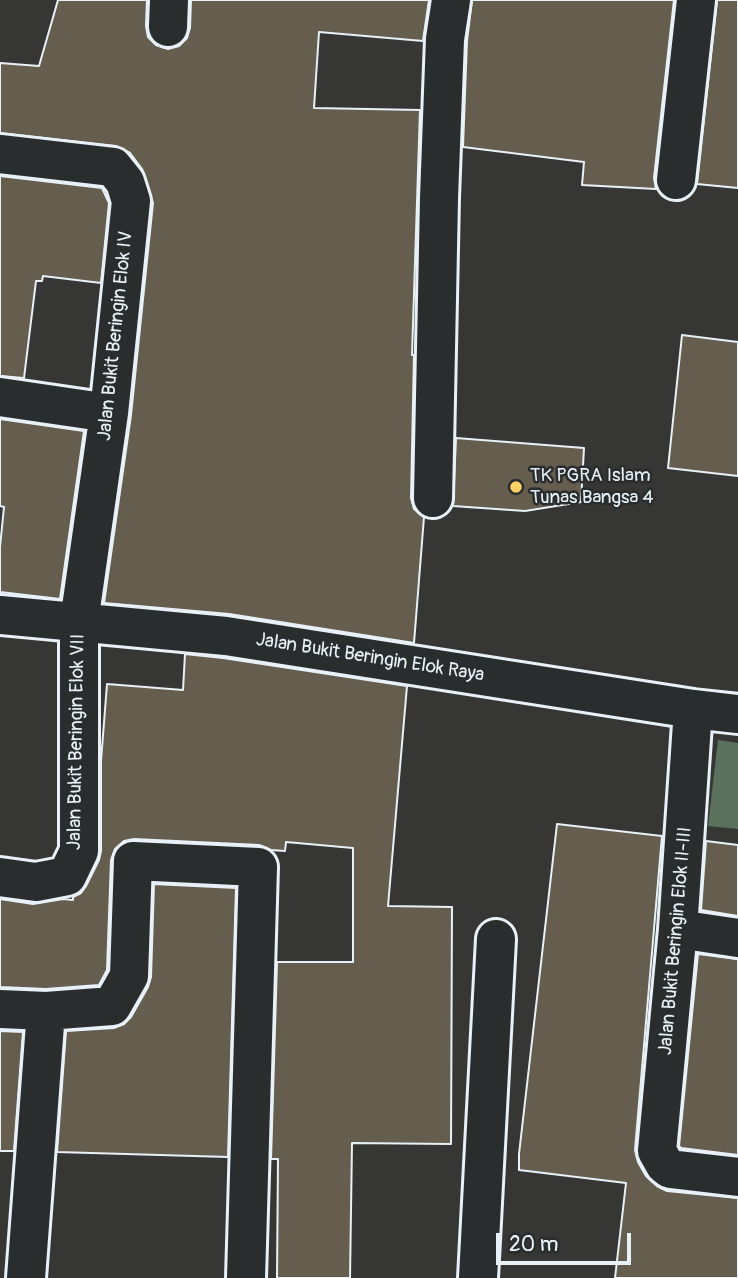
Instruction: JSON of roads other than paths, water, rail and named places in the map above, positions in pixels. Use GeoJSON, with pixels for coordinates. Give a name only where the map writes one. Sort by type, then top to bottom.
{"type":"FeatureCollection","features":[{"type":"Feature","properties":{"kind":"street"},"geometry":{"type":"LineString","coordinates":[[433,498],[444,39],[451,0]]}},
{"type":"Feature","properties":{"kind":"street"},"geometry":{"type":"LineString","coordinates":[[676,180],[696,0]]}},
{"type":"Feature","properties":{"kind":"street","name":"Jalan Bukit Beringin Elok IV"},"geometry":{"type":"LineString","coordinates":[[0,153],[113,167],[125,182],[131,201],[109,413],[79,622]]}},
{"type":"Feature","properties":{"kind":"street"},"geometry":{"type":"LineString","coordinates":[[0,397],[109,413]]}},
{"type":"Feature","properties":{"kind":"street","name":"Jalan Bukit Beringin Elok Raya"},"geometry":{"type":"LineString","coordinates":[[0,615],[226,636],[738,714]]}},
{"type":"Feature","properties":{"kind":"street","name":"Jalan Bukit Beringin Elok VII"},"geometry":{"type":"LineString","coordinates":[[0,877],[36,882],[67,876],[79,850],[79,622]]}},
{"type":"Feature","properties":{"kind":"street","name":"Jalan Bukit Beringin Elok II-III"},"geometry":{"type":"LineString","coordinates":[[693,709],[678,929],[657,1151],[670,1169],[738,1177]]}},
{"type":"Feature","properties":{"kind":"street"},"geometry":{"type":"LineString","coordinates":[[0,1009],[47,1011],[112,1006],[129,976],[134,861],[258,867],[246,1278]]}},
{"type":"Feature","properties":{"kind":"street"},"geometry":{"type":"LineString","coordinates":[[678,929],[738,938]]}},
{"type":"Feature","properties":{"kind":"street"},"geometry":{"type":"LineString","coordinates":[[478,1278],[496,939]]}},
{"type":"Feature","properties":{"kind":"street"},"geometry":{"type":"LineString","coordinates":[[26,1278],[47,1011]]}},
{"type":"Feature","properties":{"kind":"place","name":"TK PGRA Islam Tunas Bangsa 4"},"geometry":{"type":"Point","coordinates":[516,487]}}]}
